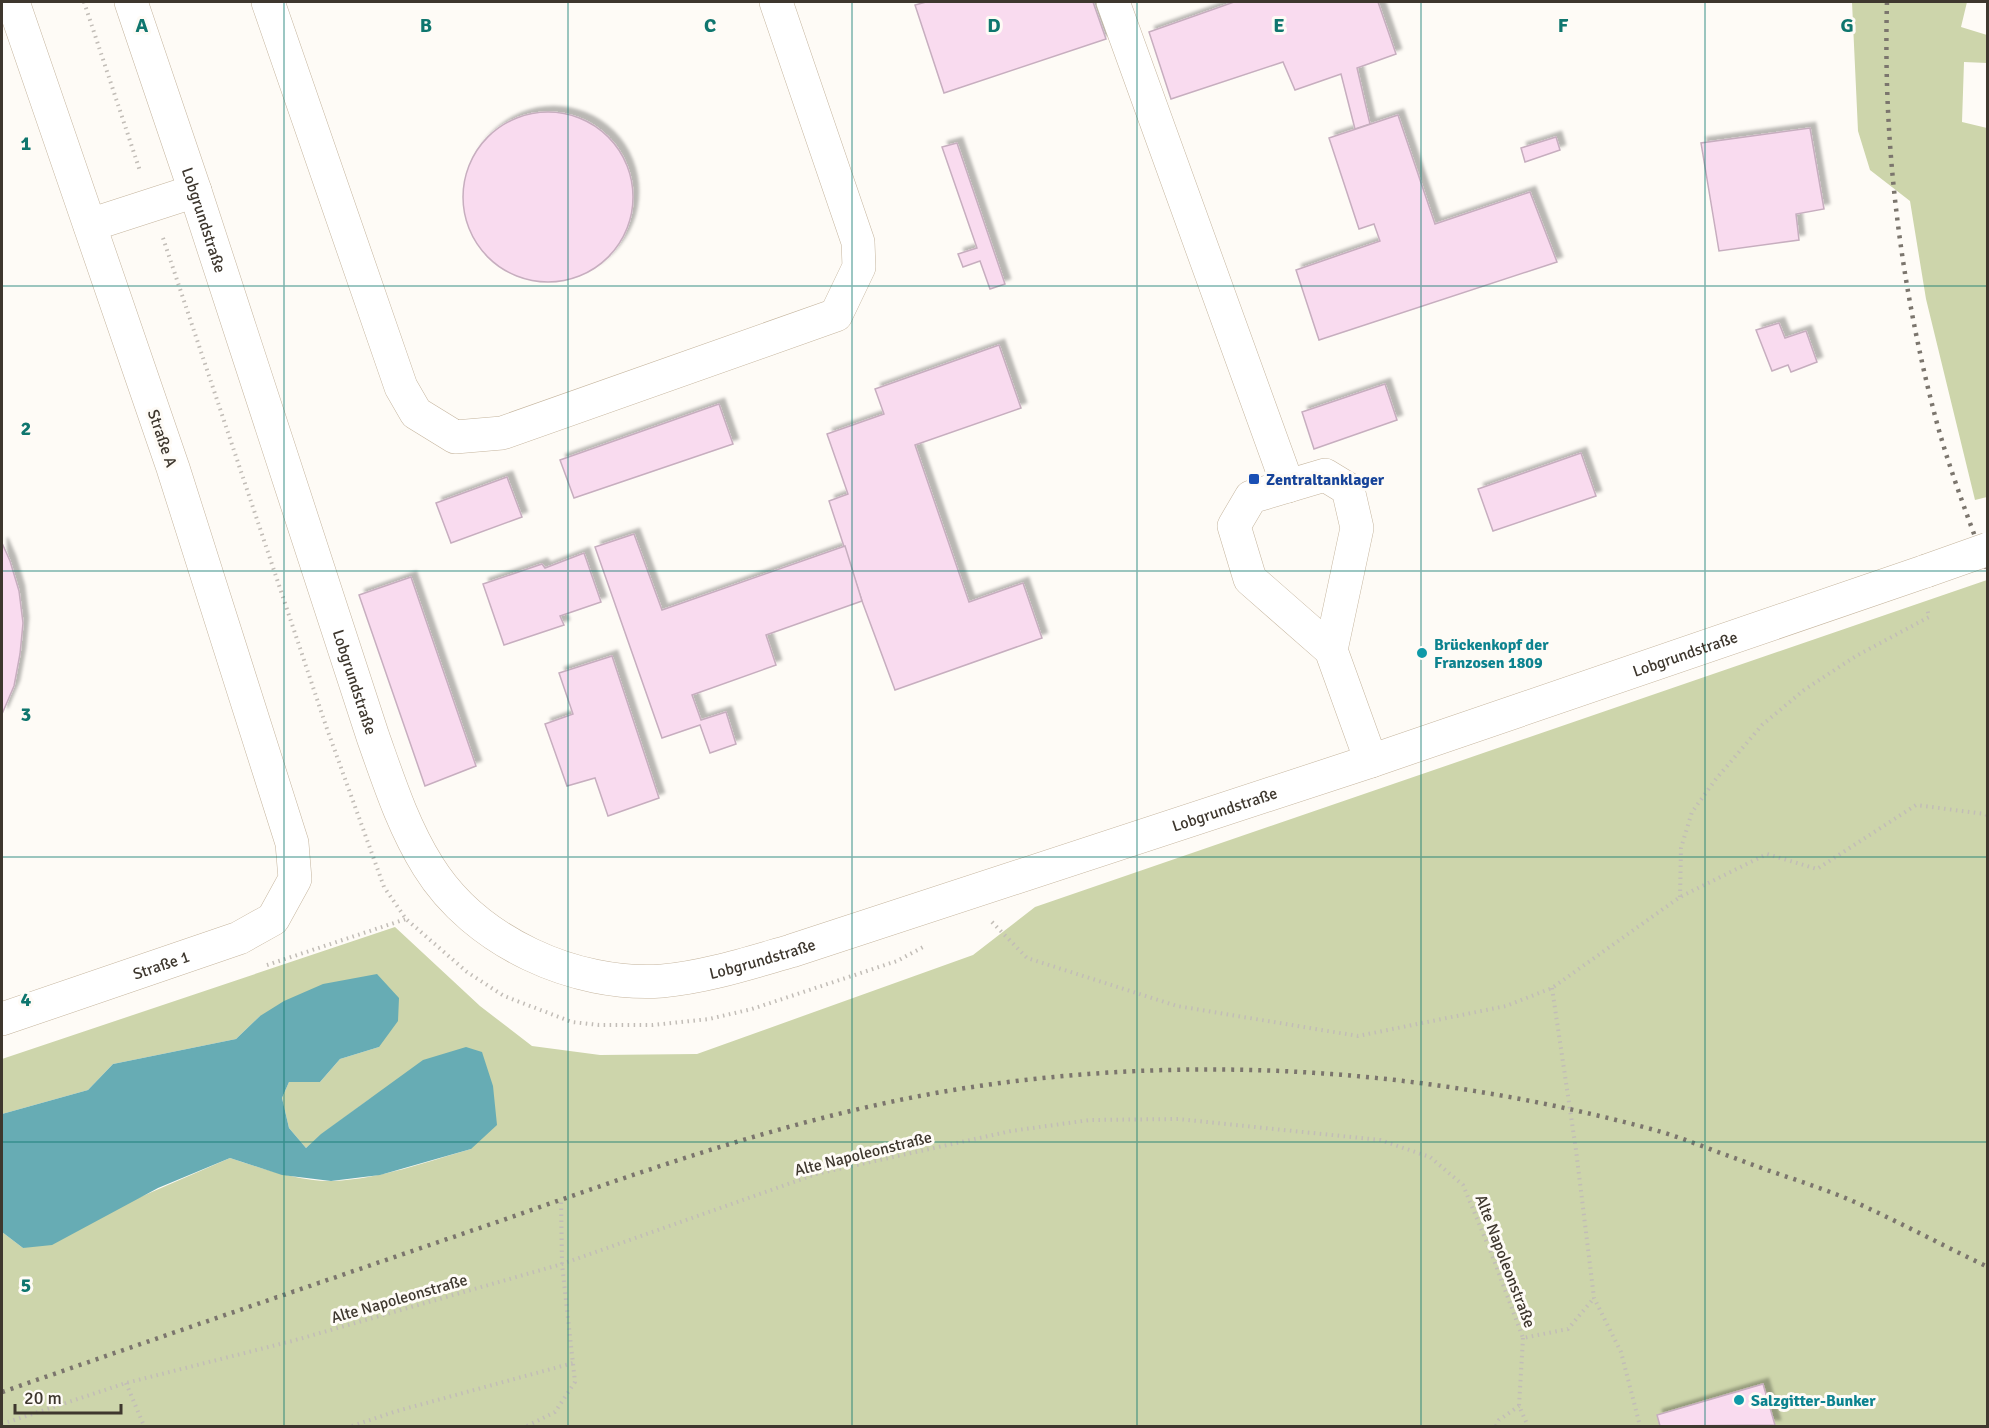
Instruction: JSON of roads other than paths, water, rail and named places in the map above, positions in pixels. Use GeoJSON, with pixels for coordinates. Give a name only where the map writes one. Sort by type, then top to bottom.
{"type":"FeatureCollection","features":[{"type":"Feature","properties":{"kind":"street","name":"Straße A"},"geometry":{"type":"LineString","coordinates":[[13,2],[173,468],[292,843],[295,879]]}},
{"type":"Feature","properties":{"kind":"street","name":"Lobgrundstraße"},"geometry":{"type":"LineString","coordinates":[[131,2],[373,737],[403,821],[429,868],[456,903],[488,929],[522,950],[553,964],[596,977],[627,982],[663,981],[707,974],[791,951],[1371,761],[1988,549]]}},
{"type":"Feature","properties":{"kind":"street"},"geometry":{"type":"LineString","coordinates":[[268,2],[402,387],[416,413],[455,437],[502,433],[836,315],[859,267],[858,242],[776,2]]}},
{"type":"Feature","properties":{"kind":"street"},"geometry":{"type":"LineString","coordinates":[[1113,2],[1288,486]]}},
{"type":"Feature","properties":{"kind":"street"},"geometry":{"type":"LineString","coordinates":[[90,225],[195,191]]}},
{"type":"Feature","properties":{"kind":"street"},"geometry":{"type":"LineString","coordinates":[[1331,650],[1358,528],[1348,489],[1325,475],[1251,497],[1234,526],[1250,579],[1331,650],[1371,761]]}},
{"type":"Feature","properties":{"kind":"street","name":"Straße 1"},"geometry":{"type":"LineString","coordinates":[[2,1018],[239,938],[273,919],[295,879]]}},
{"type":"Feature","properties":{"kind":"water"},"geometry":{"type":"Polygon","coordinates":[[[377,974],[399,998],[398,1021],[379,1047],[340,1059],[320,1082],[289,1082],[282,1098],[289,1128],[306,1148],[321,1134],[423,1060],[466,1047],[482,1052],[493,1086],[497,1125],[471,1149],[380,1175],[331,1181],[282,1175],[230,1158],[158,1188],[52,1245],[23,1248],[2,1232],[2,1114],[88,1090],[113,1064],[236,1039],[260,1016],[284,1001],[323,984],[377,974]]]}},
{"type":"Feature","properties":{"kind":"railway"},"geometry":{"type":"LineString","coordinates":[[1887,2],[1886,53],[1891,155],[1902,257],[1911,308],[1921,358],[1945,450],[1988,572]]}},
{"type":"Feature","properties":{"kind":"railway"},"geometry":{"type":"LineString","coordinates":[[2,1392],[623,1178],[744,1140],[805,1122],[930,1094],[1076,1075],[1159,1070],[1242,1070],[1324,1074],[1407,1081],[1489,1093],[1570,1109],[1662,1132],[1828,1191],[1988,1267]]}},
{"type":"Feature","properties":{"kind":"place","name":"Zentraltanklager"},"geometry":{"type":"Point","coordinates":[1254,479]}},
{"type":"Feature","properties":{"kind":"place","name":"Brückenkopf der Franzosen 1809"},"geometry":{"type":"Point","coordinates":[1422,653]}},
{"type":"Feature","properties":{"kind":"place","name":"Salzgitter-Bunker"},"geometry":{"type":"Point","coordinates":[1739,1400]}}]}
